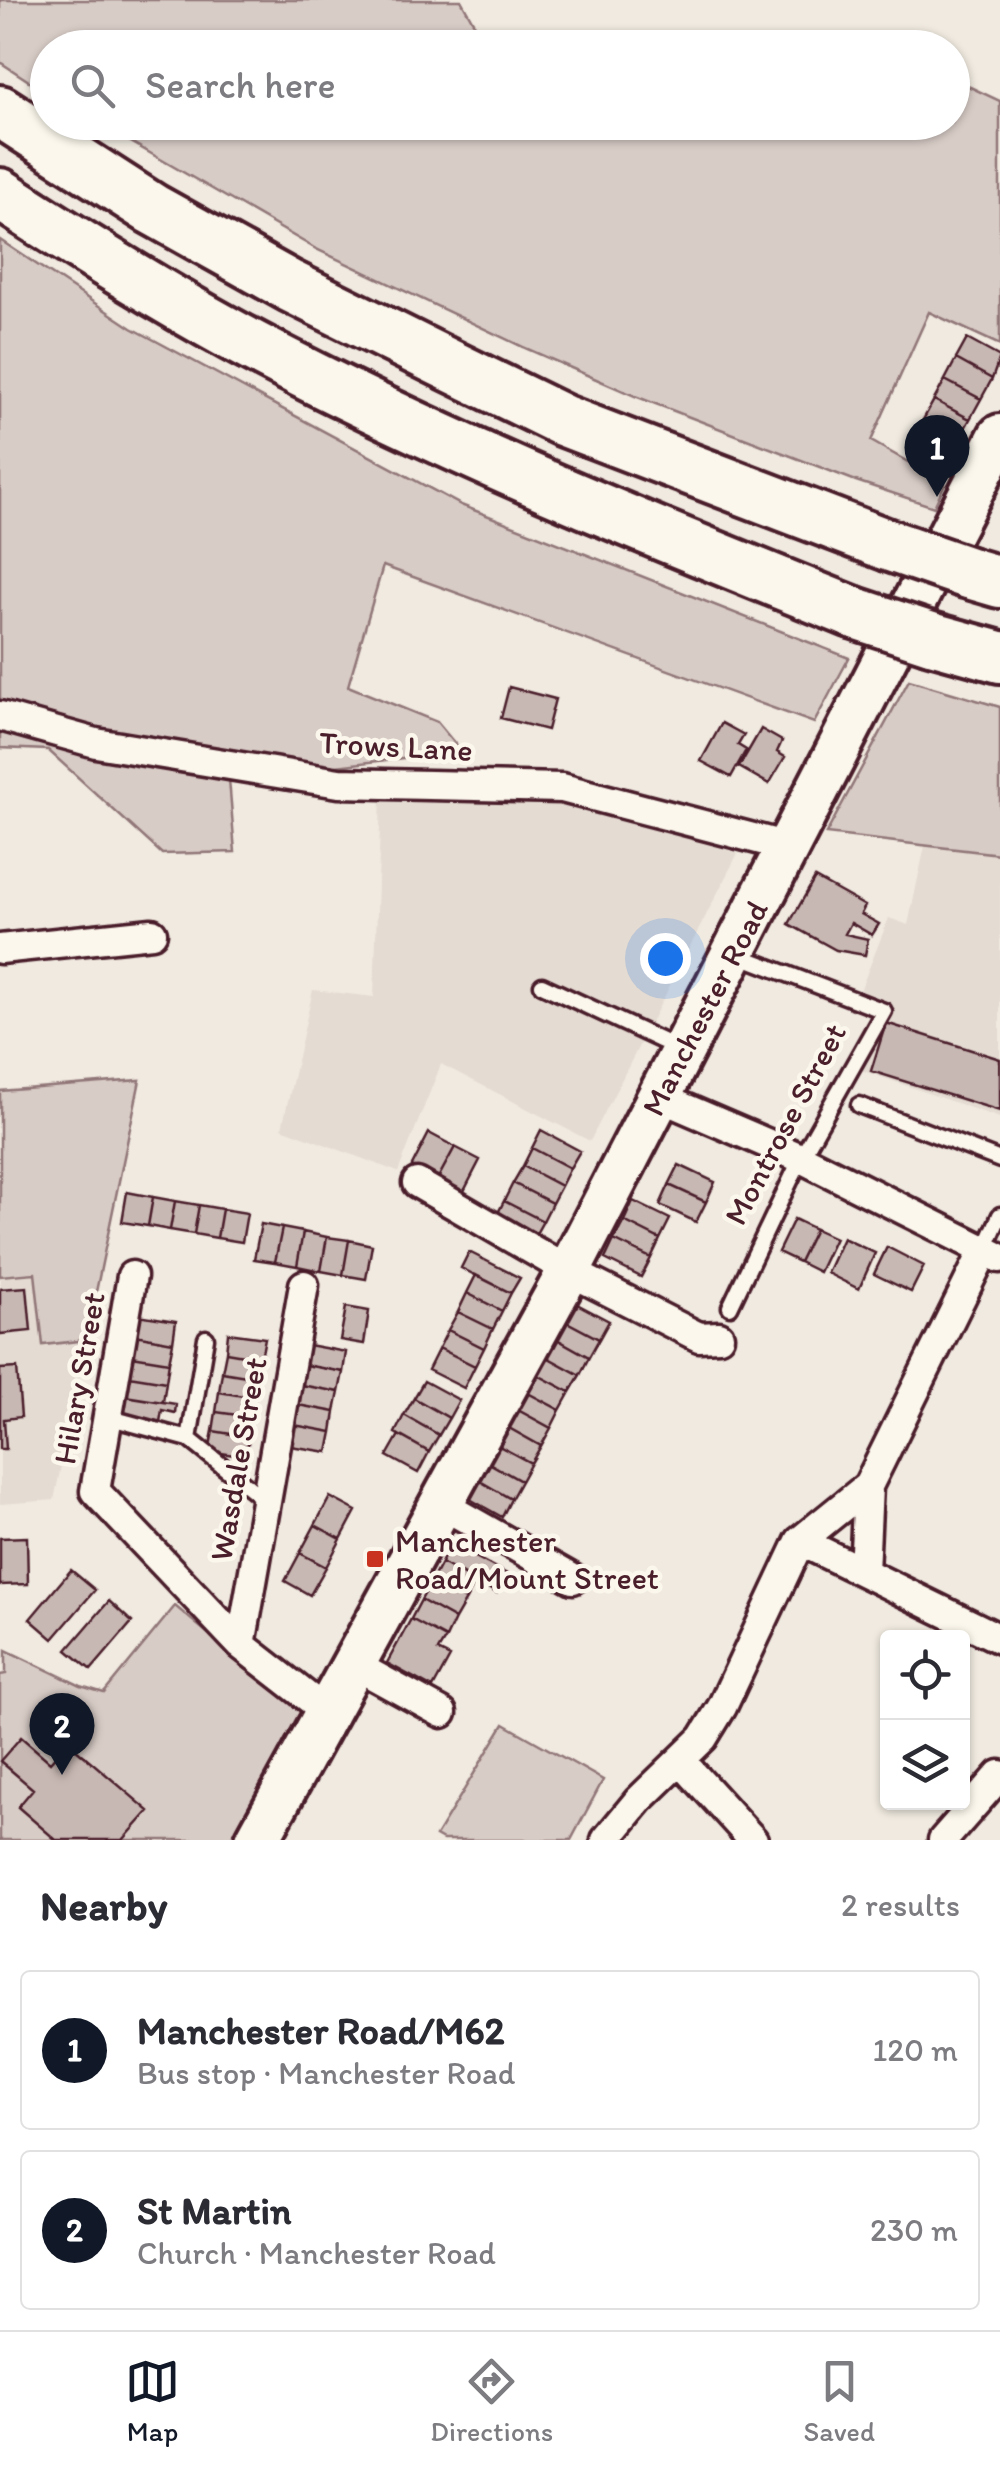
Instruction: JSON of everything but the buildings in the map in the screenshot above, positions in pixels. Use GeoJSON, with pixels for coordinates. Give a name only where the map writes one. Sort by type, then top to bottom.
{"type":"FeatureCollection","features":[{"type":"Feature","properties":{"kind":"highway"},"geometry":{"type":"LineString","coordinates":[[0,111],[30,130]]}},
{"type":"Feature","properties":{"kind":"highway"},"geometry":{"type":"LineString","coordinates":[[45,140],[152,209],[290,286],[562,420],[984,578]]}},
{"type":"Feature","properties":{"kind":"highway"},"geometry":{"type":"LineString","coordinates":[[0,194],[112,266],[238,338],[411,425],[532,481],[852,612],[1000,658]]}},
{"type":"Feature","properties":{"kind":"main road","name":"Manchester Road"},"geometry":{"type":"LineString","coordinates":[[257,1840],[568,1271],[1000,436]]}},
{"type":"Feature","properties":{"kind":"street","name":"Trows Lane"},"geometry":{"type":"LineString","coordinates":[[0,716],[96,743],[339,783],[562,788],[788,847]]}},
{"type":"Feature","properties":{"kind":"street"},"geometry":{"type":"LineString","coordinates":[[0,949],[152,933]]}},
{"type":"Feature","properties":{"kind":"street"},"geometry":{"type":"LineString","coordinates":[[606,1840],[639,1800],[703,1738],[722,1707],[800,1541],[868,1486],[993,1254],[801,1158],[658,1097]]}},
{"type":"Feature","properties":{"kind":"street"},"geometry":{"type":"LineString","coordinates":[[417,1183],[568,1271],[699,1338],[719,1336]]}},
{"type":"Feature","properties":{"kind":"street","name":"Hilary Street"},"geometry":{"type":"LineString","coordinates":[[132,1276],[94,1491],[240,1646]]}},
{"type":"Feature","properties":{"kind":"street","name":"Wasdale Street"},"geometry":{"type":"LineString","coordinates":[[240,1646],[304,1284]]}},
{"type":"Feature","properties":{"kind":"street"},"geometry":{"type":"LineString","coordinates":[[864,1572],[868,1486]]}},
{"type":"Feature","properties":{"kind":"street"},"geometry":{"type":"LineString","coordinates":[[441,1504],[573,1579]]}},
{"type":"Feature","properties":{"kind":"street"},"geometry":{"type":"LineString","coordinates":[[800,1541],[1000,1639]]}},
{"type":"Feature","properties":{"kind":"street"},"geometry":{"type":"LineString","coordinates":[[240,1646],[327,1712]]}},
{"type":"Feature","properties":{"kind":"street"},"geometry":{"type":"LineString","coordinates":[[353,1664],[442,1713]]}},
{"type":"Feature","properties":{"kind":"street"},"geometry":{"type":"LineString","coordinates":[[681,1761],[753,1840]]}},
{"type":"Feature","properties":{"kind":"street"},"geometry":{"type":"LineString","coordinates":[[942,1840],[1000,1775]]}},
{"type":"Feature","properties":{"kind":"lane","name":"Montrose Street"},"geometry":{"type":"LineString","coordinates":[[730,1307],[801,1158],[884,1011],[733,952]]}},
{"type":"Feature","properties":{"kind":"lane"},"geometry":{"type":"LineString","coordinates":[[542,985],[682,1050]]}},
{"type":"Feature","properties":{"kind":"lane"},"geometry":{"type":"LineString","coordinates":[[860,1105],[1000,1160]]}},
{"type":"Feature","properties":{"kind":"lane"},"geometry":{"type":"LineString","coordinates":[[993,1254],[1000,1215]]}},
{"type":"Feature","properties":{"kind":"lane"},"geometry":{"type":"LineString","coordinates":[[189,1438],[206,1338]]}},
{"type":"Feature","properties":{"kind":"lane"},"geometry":{"type":"LineString","coordinates":[[108,1417],[189,1438],[266,1502]]}},
{"type":"Feature","properties":{"kind":"shaded area"},"geometry":{"type":"Polygon","coordinates":[[[0,0],[461,0],[478,30],[30,30],[30,82],[0,62],[0,0]]]}},
{"type":"Feature","properties":{"kind":"shaded area"},"geometry":{"type":"Polygon","coordinates":[[[970,87],[1000,101],[1000,345],[929,312],[871,441],[945,483],[934,507],[635,396],[316,249],[127,140],[970,140],[970,87]]]}},
{"type":"Feature","properties":{"kind":"shaded area"},"geometry":{"type":"Polygon","coordinates":[[[0,240],[132,328],[461,505],[849,658],[814,723],[383,566],[348,686],[437,722],[461,751],[229,779],[235,852],[162,854],[48,750],[0,748],[0,240]]]}},
{"type":"Feature","properties":{"kind":"shaded area"},"geometry":{"type":"Polygon","coordinates":[[[909,680],[1000,707],[1000,854],[826,834],[909,680]]]}},
{"type":"Feature","properties":{"kind":"shaded area"},"geometry":{"type":"Polygon","coordinates":[[[381,798],[565,804],[738,853],[590,1141],[441,1064],[398,1172],[282,1128],[313,990],[374,997],[381,798]]]}},
{"type":"Feature","properties":{"kind":"shaded area"},"geometry":{"type":"Polygon","coordinates":[[[927,837],[1000,853],[1000,1118],[861,1070],[889,1007],[860,991],[889,918],[908,925],[927,837]]]}},
{"type":"Feature","properties":{"kind":"shaded area"},"geometry":{"type":"Polygon","coordinates":[[[140,1080],[54,1500],[0,1504],[0,1091],[140,1080]]]}},
{"type":"Feature","properties":{"kind":"shaded area"},"geometry":{"type":"Polygon","coordinates":[[[140,1080],[86,1340],[43,1345],[35,1273],[0,1276],[0,1091],[140,1080]]]}},
{"type":"Feature","properties":{"kind":"shaded area"},"geometry":{"type":"Polygon","coordinates":[[[175,1606],[311,1720],[246,1840],[0,1840],[0,1675],[6,1674],[6,1650],[104,1693],[175,1606]]]}},
{"type":"Feature","properties":{"kind":"shaded area"},"geometry":{"type":"Polygon","coordinates":[[[504,1724],[603,1780],[571,1840],[443,1840],[436,1836],[504,1724]]]}},
{"type":"Feature","properties":{"kind":"place","name":"Manchester Road/M62"},"geometry":{"type":"Point","coordinates":[937,497]}},
{"type":"Feature","properties":{"kind":"place","name":"Manchester Road/Mount Street"},"geometry":{"type":"Point","coordinates":[375,1559]}},
{"type":"Feature","properties":{"kind":"place","name":"St Martin"},"geometry":{"type":"Point","coordinates":[62,1775]}}]}
